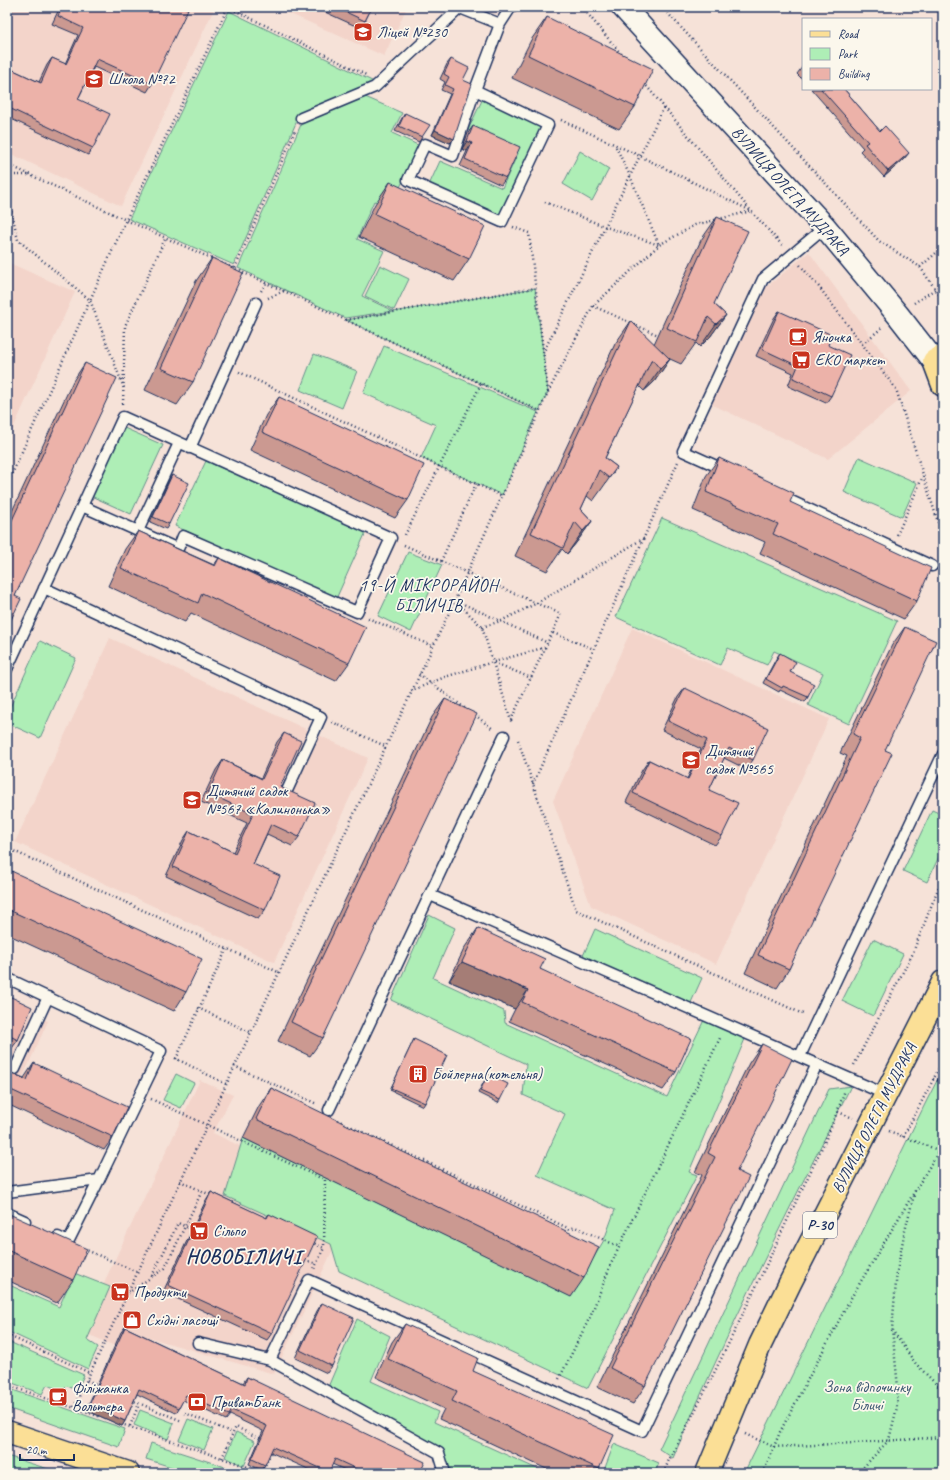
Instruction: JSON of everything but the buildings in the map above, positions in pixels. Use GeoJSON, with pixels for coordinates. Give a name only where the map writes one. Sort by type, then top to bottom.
{"type":"FeatureCollection","features":[{"type":"Feature","properties":{"kind":"main road","name":"ВУЛИЦЯ ОЛЕГА МУДРАКА"},"geometry":{"type":"LineString","coordinates":[[938,358],[943,385]]}},
{"type":"Feature","properties":{"kind":"main road","name":"ВУЛИЦЯ ОЛЕГА МУДРАКА"},"geometry":{"type":"LineString","coordinates":[[707,1473],[760,1346],[790,1283],[943,982]]}},
{"type":"Feature","properties":{"kind":"main road"},"geometry":{"type":"LineString","coordinates":[[7,1432],[128,1473]]}},
{"type":"Feature","properties":{"kind":"street","name":"ВУЛИЦЯ ОЛЕГА МУДРАКА"},"geometry":{"type":"LineString","coordinates":[[623,7],[825,227],[893,309],[938,358]]}},
{"type":"Feature","properties":{"kind":"lane"},"geometry":{"type":"LineString","coordinates":[[301,118],[375,87],[459,7],[500,24]]}},
{"type":"Feature","properties":{"kind":"lane"},"geometry":{"type":"LineString","coordinates":[[475,90],[548,125],[502,222],[408,180],[425,144],[453,156],[475,90],[500,24],[511,7]]}},
{"type":"Feature","properties":{"kind":"lane"},"geometry":{"type":"LineString","coordinates":[[734,474],[683,451],[763,279],[825,227]]}},
{"type":"Feature","properties":{"kind":"lane"},"geometry":{"type":"LineString","coordinates":[[190,448],[256,303]]}},
{"type":"Feature","properties":{"kind":"lane"},"geometry":{"type":"LineString","coordinates":[[7,669],[44,588],[123,417],[390,538],[357,612],[183,536],[178,548],[82,506]]}},
{"type":"Feature","properties":{"kind":"lane"},"geometry":{"type":"LineString","coordinates":[[138,531],[179,443]]}},
{"type":"Feature","properties":{"kind":"lane"},"geometry":{"type":"LineString","coordinates":[[770,491],[932,566]]}},
{"type":"Feature","properties":{"kind":"lane"},"geometry":{"type":"LineString","coordinates":[[44,588],[321,717],[285,795]]}},
{"type":"Feature","properties":{"kind":"lane"},"geometry":{"type":"LineString","coordinates":[[329,1110],[504,736]]}},
{"type":"Feature","properties":{"kind":"lane"},"geometry":{"type":"LineString","coordinates":[[800,1056],[943,754]]}},
{"type":"Feature","properties":{"kind":"lane"},"geometry":{"type":"LineString","coordinates":[[430,894],[887,1094]]}},
{"type":"Feature","properties":{"kind":"lane"},"geometry":{"type":"LineString","coordinates":[[7,978],[161,1051],[68,1242],[48,1232]]}},
{"type":"Feature","properties":{"kind":"lane"},"geometry":{"type":"LineString","coordinates":[[7,1065],[15,1069],[48,997]]}},
{"type":"Feature","properties":{"kind":"lane"},"geometry":{"type":"LineString","coordinates":[[270,1360],[309,1280],[642,1431],[817,1064]]}},
{"type":"Feature","properties":{"kind":"lane"},"geometry":{"type":"LineString","coordinates":[[7,1192],[99,1180]]}},
{"type":"Feature","properties":{"kind":"lane"},"geometry":{"type":"LineString","coordinates":[[7,1213],[34,1226]]}},
{"type":"Feature","properties":{"kind":"lane"},"geometry":{"type":"LineString","coordinates":[[198,1343],[270,1360],[439,1453],[445,1473]]}},
{"type":"Feature","properties":{"kind":"path"},"geometry":{"type":"LineString","coordinates":[[7,484],[126,220],[228,7],[380,82]]}},
{"type":"Feature","properties":{"kind":"path"},"geometry":{"type":"LineString","coordinates":[[662,7],[879,240],[920,267],[943,300]]}},
{"type":"Feature","properties":{"kind":"path"},"geometry":{"type":"LineString","coordinates":[[543,354],[664,107]]}},
{"type":"Feature","properties":{"kind":"path"},"geometry":{"type":"LineString","coordinates":[[235,268],[301,118]]}},
{"type":"Feature","properties":{"kind":"path"},"geometry":{"type":"LineString","coordinates":[[74,1407],[418,674],[455,600],[548,392],[593,306],[659,245],[695,225],[751,211],[640,156],[557,118]]}},
{"type":"Feature","properties":{"kind":"path"},"geometry":{"type":"LineString","coordinates":[[615,145],[630,176],[659,245]]}},
{"type":"Feature","properties":{"kind":"path"},"geometry":{"type":"LineString","coordinates":[[7,164],[126,220],[235,268],[540,411]]}},
{"type":"Feature","properties":{"kind":"path"},"geometry":{"type":"LineString","coordinates":[[7,175],[30,175]]}},
{"type":"Feature","properties":{"kind":"path"},"geometry":{"type":"LineString","coordinates":[[7,192],[18,240],[90,300],[124,388]]}},
{"type":"Feature","properties":{"kind":"path"},"geometry":{"type":"LineString","coordinates":[[544,202],[606,227],[659,245]]}},
{"type":"Feature","properties":{"kind":"path"},"geometry":{"type":"LineString","coordinates":[[502,222],[529,233],[548,392]]}},
{"type":"Feature","properties":{"kind":"path"},"geometry":{"type":"LineString","coordinates":[[123,417],[125,326],[166,237]]}},
{"type":"Feature","properties":{"kind":"path"},"geometry":{"type":"LineString","coordinates":[[920,267],[943,247]]}},
{"type":"Feature","properties":{"kind":"path"},"geometry":{"type":"LineString","coordinates":[[935,288],[943,284]]}},
{"type":"Feature","properties":{"kind":"path"},"geometry":{"type":"LineString","coordinates":[[346,320],[535,288]]}},
{"type":"Feature","properties":{"kind":"path"},"geometry":{"type":"LineString","coordinates":[[593,306],[658,335]]}},
{"type":"Feature","properties":{"kind":"path"},"geometry":{"type":"LineString","coordinates":[[227,367],[502,496]]}},
{"type":"Feature","properties":{"kind":"path"},"geometry":{"type":"LineString","coordinates":[[401,544],[481,384]]}},
{"type":"Feature","properties":{"kind":"path"},"geometry":{"type":"LineString","coordinates":[[533,785],[683,451]]}},
{"type":"Feature","properties":{"kind":"path"},"geometry":{"type":"LineString","coordinates":[[892,547],[923,476]]}},
{"type":"Feature","properties":{"kind":"path"},"geometry":{"type":"LineString","coordinates":[[441,561],[476,484]]}},
{"type":"Feature","properties":{"kind":"path"},"geometry":{"type":"LineString","coordinates":[[390,538],[561,614],[504,736],[473,714]]}},
{"type":"Feature","properties":{"kind":"path"},"geometry":{"type":"LineString","coordinates":[[482,627],[502,621],[537,603],[644,538]]}},
{"type":"Feature","properties":{"kind":"path"},"geometry":{"type":"LineString","coordinates":[[455,600],[548,643]]}},
{"type":"Feature","properties":{"kind":"path"},"geometry":{"type":"LineString","coordinates":[[455,600],[482,627],[513,728]]}},
{"type":"Feature","properties":{"kind":"path"},"geometry":{"type":"LineString","coordinates":[[357,612],[432,646]]}},
{"type":"Feature","properties":{"kind":"path"},"geometry":{"type":"LineString","coordinates":[[553,633],[594,650]]}},
{"type":"Feature","properties":{"kind":"path"},"geometry":{"type":"LineString","coordinates":[[411,691],[493,662],[546,647]]}},
{"type":"Feature","properties":{"kind":"path"},"geometry":{"type":"LineString","coordinates":[[493,662],[531,678]]}},
{"type":"Feature","properties":{"kind":"path"},"geometry":{"type":"LineString","coordinates":[[418,674],[467,710]]}},
{"type":"Feature","properties":{"kind":"path"},"geometry":{"type":"LineString","coordinates":[[321,717],[385,746]]}},
{"type":"Feature","properties":{"kind":"path"},"geometry":{"type":"LineString","coordinates":[[516,735],[576,910],[816,1020]]}},
{"type":"Feature","properties":{"kind":"path"},"geometry":{"type":"LineString","coordinates":[[7,848],[278,972]]}},
{"type":"Feature","properties":{"kind":"path"},"geometry":{"type":"LineString","coordinates":[[664,1473],[668,1462],[704,1394],[838,1112],[849,1077],[864,1044],[912,955],[943,876]]}},
{"type":"Feature","properties":{"kind":"path"},"geometry":{"type":"LineString","coordinates":[[176,1059],[198,1008],[227,948]]}},
{"type":"Feature","properties":{"kind":"path"},"geometry":{"type":"LineString","coordinates":[[198,1008],[250,1032]]}},
{"type":"Feature","properties":{"kind":"path"},"geometry":{"type":"LineString","coordinates":[[554,1390],[591,1315],[620,1247],[720,1038]]}},
{"type":"Feature","properties":{"kind":"path"},"geometry":{"type":"LineString","coordinates":[[161,1051],[226,1084]]}},
{"type":"Feature","properties":{"kind":"path"},"geometry":{"type":"LineString","coordinates":[[903,1137],[943,1061]]}},
{"type":"Feature","properties":{"kind":"path"},"geometry":{"type":"LineString","coordinates":[[234,1066],[329,1110],[332,1117],[570,1229],[576,1227],[620,1247]]}},
{"type":"Feature","properties":{"kind":"path"},"geometry":{"type":"LineString","coordinates":[[933,1079],[943,1083]]}},
{"type":"Feature","properties":{"kind":"path"},"geometry":{"type":"LineString","coordinates":[[140,1094],[206,1126],[326,1180],[324,1248],[309,1280]]}},
{"type":"Feature","properties":{"kind":"path"},"geometry":{"type":"LineString","coordinates":[[872,1124],[943,1152]]}},
{"type":"Feature","properties":{"kind":"path"},"geometry":{"type":"LineString","coordinates":[[763,1473],[774,1447],[851,1298],[943,1144]]}},
{"type":"Feature","properties":{"kind":"path"},"geometry":{"type":"LineString","coordinates":[[180,1181],[216,1198]]}},
{"type":"Feature","properties":{"kind":"path"},"geometry":{"type":"LineString","coordinates":[[127,1293],[165,1268],[202,1191]]}},
{"type":"Feature","properties":{"kind":"path"},"geometry":{"type":"LineString","coordinates":[[858,1473],[889,1440],[897,1407],[898,1387],[892,1329],[897,1271],[914,1192]]}},
{"type":"Feature","properties":{"kind":"path"},"geometry":{"type":"LineString","coordinates":[[152,1277],[178,1223],[192,1230]]}},
{"type":"Feature","properties":{"kind":"path"},"geometry":{"type":"LineString","coordinates":[[310,1241],[324,1248]]}},
{"type":"Feature","properties":{"kind":"path"},"geometry":{"type":"LineString","coordinates":[[68,1242],[137,1272]]}},
{"type":"Feature","properties":{"kind":"path"},"geometry":{"type":"LineString","coordinates":[[305,1260],[316,1264]]}},
{"type":"Feature","properties":{"kind":"path"},"geometry":{"type":"LineString","coordinates":[[892,1329],[916,1364],[943,1391]]}},
{"type":"Feature","properties":{"kind":"path"},"geometry":{"type":"LineString","coordinates":[[7,1335],[90,1373]]}},
{"type":"Feature","properties":{"kind":"path"},"geometry":{"type":"LineString","coordinates":[[87,1380],[100,1386]]}},
{"type":"Feature","properties":{"kind":"path"},"geometry":{"type":"LineString","coordinates":[[7,1385],[102,1417]]}},
{"type":"Feature","properties":{"kind":"path"},"geometry":{"type":"LineString","coordinates":[[126,1398],[182,1421]]}},
{"type":"Feature","properties":{"kind":"path"},"geometry":{"type":"LineString","coordinates":[[130,1426],[139,1404]]}},
{"type":"Feature","properties":{"kind":"path"},"geometry":{"type":"LineString","coordinates":[[185,1413],[233,1433]]}},
{"type":"Feature","properties":{"kind":"path"},"geometry":{"type":"LineString","coordinates":[[116,1422],[266,1473]]}},
{"type":"Feature","properties":{"kind":"path"},"geometry":{"type":"LineString","coordinates":[[726,1425],[774,1447],[943,1437]]}},
{"type":"Feature","properties":{"kind":"path"},"geometry":{"type":"LineString","coordinates":[[222,1458],[236,1427],[268,1442]]}},
{"type":"Feature","properties":{"kind":"path"},"geometry":{"type":"LineString","coordinates":[[262,1472],[275,1445]]}},
{"type":"Feature","properties":{"kind":"shaded area","name":"Школа №72"},"geometry":{"type":"Polygon","coordinates":[[[7,7],[215,7],[121,206],[7,152],[7,7]]]}},
{"type":"Feature","properties":{"kind":"shaded area","name":"Ліцей №230"},"geometry":{"type":"Polygon","coordinates":[[[275,7],[407,7],[384,56],[275,7]]]}},
{"type":"Feature","properties":{"kind":"shaded area"},"geometry":{"type":"Polygon","coordinates":[[[809,252],[911,391],[828,459],[711,404],[764,289],[809,252]]]}},
{"type":"Feature","properties":{"kind":"shaded area"},"geometry":{"type":"Polygon","coordinates":[[[7,262],[75,292],[7,442],[7,262]]]}},
{"type":"Feature","properties":{"kind":"shaded area","name":"Дитячий садок №565"},"geometry":{"type":"Polygon","coordinates":[[[632,628],[829,719],[716,964],[591,906],[553,801],[632,628]]]}},
{"type":"Feature","properties":{"kind":"shaded area","name":"Дитячий садок №567 «Калинонька»"},"geometry":{"type":"Polygon","coordinates":[[[110,638],[368,758],[274,962],[15,842],[110,638]]]}},
{"type":"Feature","properties":{"kind":"shaded area"},"geometry":{"type":"Polygon","coordinates":[[[7,1002],[48,1021],[7,1112],[7,1002]]]}},
{"type":"Feature","properties":{"kind":"shaded area"},"geometry":{"type":"Polygon","coordinates":[[[200,1080],[233,1095],[213,1133],[246,1149],[336,1243],[274,1374],[137,1334],[128,1352],[81,1331],[200,1080]]]}},
{"type":"Feature","properties":{"kind":"green space"},"geometry":{"type":"Polygon","coordinates":[[[229,11],[376,83],[299,116],[234,265],[129,219],[229,11]]]}},
{"type":"Feature","properties":{"kind":"green space"},"geometry":{"type":"Polygon","coordinates":[[[363,96],[402,113],[392,133],[420,146],[390,208],[374,201],[357,239],[384,251],[362,296],[393,311],[345,318],[238,268],[303,120],[363,96]]]}},
{"type":"Feature","properties":{"kind":"green space"},"geometry":{"type":"Polygon","coordinates":[[[484,96],[546,126],[502,219],[429,185],[440,161],[502,188],[518,153],[468,130],[484,96]]]}},
{"type":"Feature","properties":{"kind":"green space"},"geometry":{"type":"Polygon","coordinates":[[[580,151],[609,169],[592,201],[563,184],[580,151]]]}},
{"type":"Feature","properties":{"kind":"green space"},"geometry":{"type":"Polygon","coordinates":[[[380,265],[409,279],[394,310],[365,296],[380,265]]]}},
{"type":"Feature","properties":{"kind":"green space"},"geometry":{"type":"Polygon","coordinates":[[[535,288],[548,392],[539,411],[346,320],[535,288]]]}},
{"type":"Feature","properties":{"kind":"green space"},"geometry":{"type":"Polygon","coordinates":[[[384,346],[538,412],[502,495],[421,458],[436,425],[363,393],[384,346]]]}},
{"type":"Feature","properties":{"kind":"green space"},"geometry":{"type":"Polygon","coordinates":[[[314,354],[357,371],[342,408],[300,390],[314,354]]]}},
{"type":"Feature","properties":{"kind":"green space"},"geometry":{"type":"Polygon","coordinates":[[[122,427],[163,445],[131,514],[91,496],[122,427]]]}},
{"type":"Feature","properties":{"kind":"green space"},"geometry":{"type":"Polygon","coordinates":[[[859,457],[917,483],[902,517],[844,492],[859,457]]]}},
{"type":"Feature","properties":{"kind":"green space"},"geometry":{"type":"Polygon","coordinates":[[[206,461],[366,532],[336,599],[175,526],[206,461]]]}},
{"type":"Feature","properties":{"kind":"green space"},"geometry":{"type":"Polygon","coordinates":[[[662,518],[897,621],[849,724],[808,705],[823,673],[774,651],[767,665],[728,648],[720,665],[616,617],[662,518]]]}},
{"type":"Feature","properties":{"kind":"green space"},"geometry":{"type":"Polygon","coordinates":[[[408,552],[442,565],[411,632],[378,616],[408,552]]]}},
{"type":"Feature","properties":{"kind":"green space"},"geometry":{"type":"Polygon","coordinates":[[[40,641],[76,658],[40,738],[7,723],[7,714],[40,641]]]}},
{"type":"Feature","properties":{"kind":"green space"},"geometry":{"type":"Polygon","coordinates":[[[932,810],[943,815],[943,848],[927,882],[903,871],[932,810]]]}},
{"type":"Feature","properties":{"kind":"green space"},"geometry":{"type":"Polygon","coordinates":[[[429,915],[455,928],[433,978],[504,1011],[505,1023],[667,1097],[704,1020],[745,1039],[689,1172],[697,1175],[588,1388],[339,1271],[331,1244],[225,1196],[243,1138],[571,1296],[604,1240],[615,1210],[537,1175],[565,1114],[523,1095],[526,1064],[391,1000],[429,915]]]}},
{"type":"Feature","properties":{"kind":"green space"},"geometry":{"type":"Polygon","coordinates":[[[595,929],[702,978],[689,1007],[582,958],[595,929]]]}},
{"type":"Feature","properties":{"kind":"green space"},"geometry":{"type":"Polygon","coordinates":[[[873,939],[903,954],[873,1016],[842,1001],[873,939]]]}},
{"type":"Feature","properties":{"kind":"green space","name":"Зона відпочинку Біличі"},"geometry":{"type":"Polygon","coordinates":[[[943,1069],[943,1473],[744,1473],[927,1100],[943,1069]]]}},
{"type":"Feature","properties":{"kind":"green space"},"geometry":{"type":"Polygon","coordinates":[[[176,1074],[194,1083],[181,1108],[163,1100],[176,1074]]]}},
{"type":"Feature","properties":{"kind":"green space"},"geometry":{"type":"Polygon","coordinates":[[[851,1086],[737,1317],[673,1458],[659,1449],[829,1089],[851,1086]]]}},
{"type":"Feature","properties":{"kind":"green space"},"geometry":{"type":"Polygon","coordinates":[[[74,1273],[110,1287],[87,1340],[98,1347],[88,1369],[7,1331],[7,1284],[59,1307],[74,1273]]]}},
{"type":"Feature","properties":{"kind":"green space"},"geometry":{"type":"Polygon","coordinates":[[[357,1319],[390,1336],[371,1381],[438,1412],[434,1422],[546,1473],[449,1473],[443,1451],[328,1387],[357,1319]]]}},
{"type":"Feature","properties":{"kind":"green space"},"geometry":{"type":"Polygon","coordinates":[[[7,1341],[84,1375],[77,1390],[67,1386],[62,1391],[47,1385],[42,1394],[7,1381],[7,1341]]]}},
{"type":"Feature","properties":{"kind":"green space"},"geometry":{"type":"Polygon","coordinates":[[[7,1388],[125,1429],[119,1447],[7,1408],[7,1388]]]}},
{"type":"Feature","properties":{"kind":"green space"},"geometry":{"type":"Polygon","coordinates":[[[140,1410],[174,1423],[168,1439],[134,1425],[140,1410]]]}},
{"type":"Feature","properties":{"kind":"green space"},"geometry":{"type":"Polygon","coordinates":[[[188,1419],[213,1429],[204,1450],[179,1440],[188,1419]]]}},
{"type":"Feature","properties":{"kind":"green space"},"geometry":{"type":"Polygon","coordinates":[[[236,1432],[255,1441],[244,1466],[225,1457],[236,1432]]]}},
{"type":"Feature","properties":{"kind":"green space"},"geometry":{"type":"Polygon","coordinates":[[[151,1443],[244,1473],[190,1473],[146,1459],[151,1443]]]}},
{"type":"Feature","properties":{"kind":"green space"},"geometry":{"type":"Polygon","coordinates":[[[614,1444],[659,1463],[655,1473],[603,1473],[614,1444]]]}},
{"type":"Feature","properties":{"kind":"green space"},"geometry":{"type":"Polygon","coordinates":[[[7,1456],[61,1473],[10,1473],[7,1472],[7,1456]]]}},
{"type":"Feature","properties":{"kind":"place","name":"Ліцей №230"},"geometry":{"type":"Point","coordinates":[363,32]}},
{"type":"Feature","properties":{"kind":"place","name":"Школа №72"},"geometry":{"type":"Point","coordinates":[94,79]}},
{"type":"Feature","properties":{"kind":"place","name":"Яночка"},"geometry":{"type":"Point","coordinates":[798,337]}},
{"type":"Feature","properties":{"kind":"place","name":"ЕКО маркет"},"geometry":{"type":"Point","coordinates":[801,360]}},
{"type":"Feature","properties":{"kind":"place","name":"Дитячий садок №565"},"geometry":{"type":"Point","coordinates":[691,760]}},
{"type":"Feature","properties":{"kind":"place","name":"Дитячий садок №567 «Калинонька»"},"geometry":{"type":"Point","coordinates":[192,800]}},
{"type":"Feature","properties":{"kind":"place","name":"Бойлерна(котельня)"},"geometry":{"type":"Point","coordinates":[418,1074]}},
{"type":"Feature","properties":{"kind":"place","name":"Сільпо"},"geometry":{"type":"Point","coordinates":[199,1231]}},
{"type":"Feature","properties":{"kind":"place","name":"Продукти"},"geometry":{"type":"Point","coordinates":[120,1292]}},
{"type":"Feature","properties":{"kind":"place","name":"Східні ласощі"},"geometry":{"type":"Point","coordinates":[132,1320]}},
{"type":"Feature","properties":{"kind":"place","name":"Філіжанка Вольтера"},"geometry":{"type":"Point","coordinates":[58,1397]}},
{"type":"Feature","properties":{"kind":"place","name":"ПриватБанк"},"geometry":{"type":"Point","coordinates":[197,1402]}},
{"type":"Feature","properties":{"kind":"district","name":"19-Й МІКРОРАЙОН БІЛИЧІВ"},"geometry":{"type":"Point","coordinates":[429,595]}},
{"type":"Feature","properties":{"kind":"district","name":"НОВОБІЛИЧІ"},"geometry":{"type":"Point","coordinates":[244,1256]}}]}
